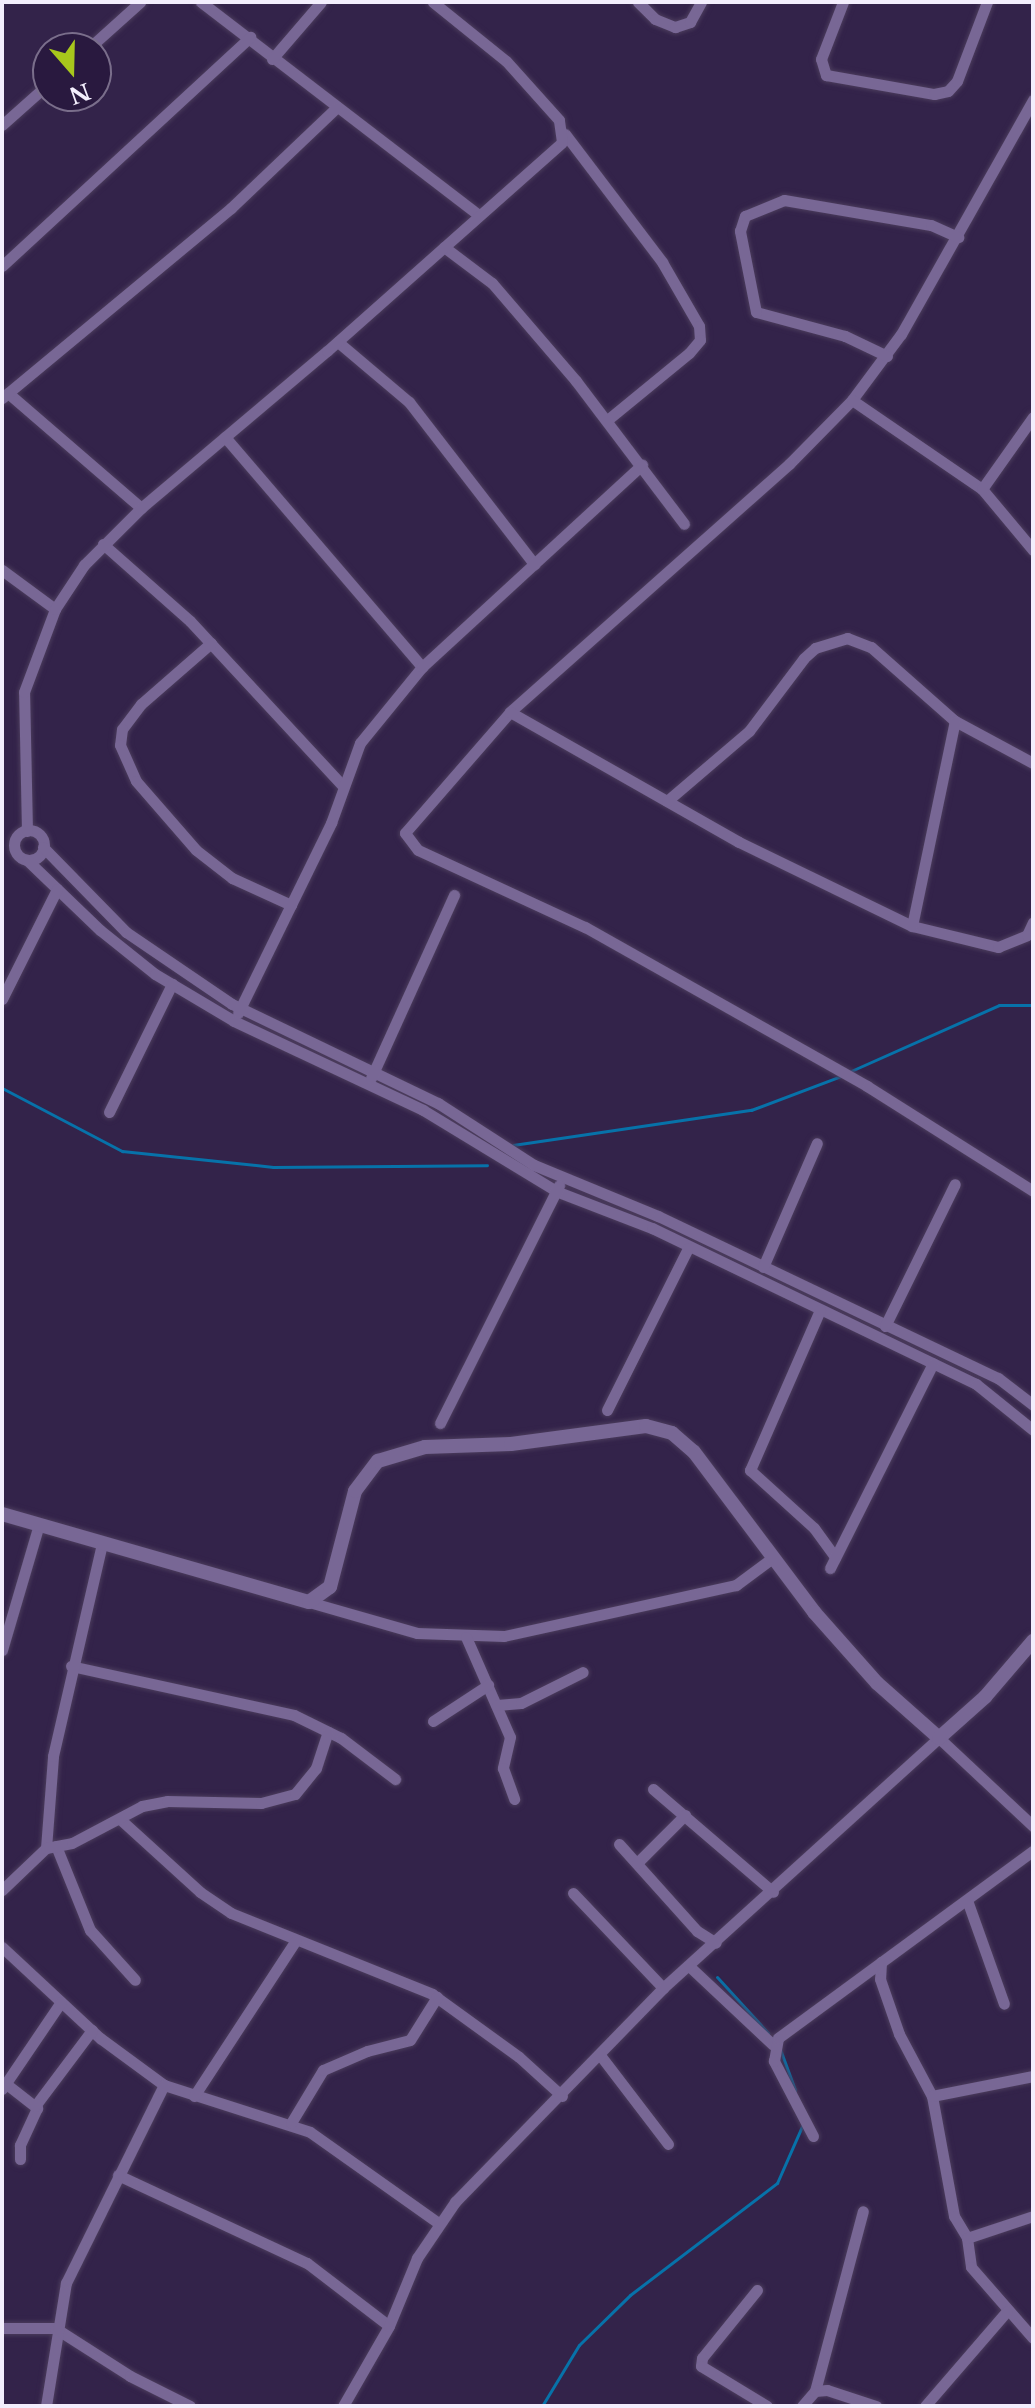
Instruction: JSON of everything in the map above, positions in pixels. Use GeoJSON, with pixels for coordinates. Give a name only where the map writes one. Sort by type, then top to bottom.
{"type":"FeatureCollection","features":[{"type":"Feature","properties":{"kind":"street"},"geometry":{"type":"LineString","coordinates":[[107,32],[140,2]]}},
{"type":"Feature","properties":{"kind":"street"},"geometry":{"type":"LineString","coordinates":[[201,2],[477,214]]}},
{"type":"Feature","properties":{"kind":"street"},"geometry":{"type":"LineString","coordinates":[[272,59],[321,2]]}},
{"type":"Feature","properties":{"kind":"street"},"geometry":{"type":"LineString","coordinates":[[433,2],[506,61],[559,120],[565,134],[669,273],[699,326],[700,340],[689,353],[607,420]]}},
{"type":"Feature","properties":{"kind":"street"},"geometry":{"type":"LineString","coordinates":[[638,2],[655,19],[675,27],[690,22],[701,2]]}},
{"type":"Feature","properties":{"kind":"street"},"geometry":{"type":"LineString","coordinates":[[843,2],[821,59],[826,75],[934,94],[948,91],[957,81],[987,2]]}},
{"type":"Feature","properties":{"kind":"street"},"geometry":{"type":"LineString","coordinates":[[2,266],[250,37]]}},
{"type":"Feature","properties":{"kind":"street"},"geometry":{"type":"LineString","coordinates":[[2,125],[32,98]]}},
{"type":"Feature","properties":{"kind":"street"},"geometry":{"type":"LineString","coordinates":[[1033,100],[958,237],[887,356],[852,400],[789,464],[510,712],[410,822],[405,833],[408,843],[585,927],[867,1086],[1033,1191]]}},
{"type":"Feature","properties":{"kind":"street"},"geometry":{"type":"LineString","coordinates":[[141,508],[5,395],[231,208],[337,107]]}},
{"type":"Feature","properties":{"kind":"street"},"geometry":{"type":"LineString","coordinates":[[27,831],[24,692],[55,609],[103,544],[141,508],[338,342],[565,134]]}},
{"type":"Feature","properties":{"kind":"street"},"geometry":{"type":"LineString","coordinates":[[887,356],[845,336],[756,312],[740,231],[745,216],[784,200],[931,225],[958,237]]}},
{"type":"Feature","properties":{"kind":"street"},"geometry":{"type":"LineString","coordinates":[[444,247],[492,283],[607,420],[684,524]]}},
{"type":"Feature","properties":{"kind":"street"},"geometry":{"type":"LineString","coordinates":[[338,342],[409,402],[534,564]]}},
{"type":"Feature","properties":{"kind":"street"},"geometry":{"type":"LineString","coordinates":[[852,400],[982,489],[1033,550]]}},
{"type":"Feature","properties":{"kind":"street"},"geometry":{"type":"LineString","coordinates":[[982,489],[1033,417]]}},
{"type":"Feature","properties":{"kind":"street"},"geometry":{"type":"LineString","coordinates":[[225,437],[422,667]]}},
{"type":"Feature","properties":{"kind":"street"},"geometry":{"type":"LineString","coordinates":[[234,1021],[291,905],[360,743],[422,667],[642,465]]}},
{"type":"Feature","properties":{"kind":"street"},"geometry":{"type":"LineString","coordinates":[[103,544],[211,643],[343,786]]}},
{"type":"Feature","properties":{"kind":"street"},"geometry":{"type":"LineString","coordinates":[[2,570],[55,609]]}},
{"type":"Feature","properties":{"kind":"street"},"geometry":{"type":"LineString","coordinates":[[667,801],[749,731],[804,658],[830,641],[847,638],[871,647],[955,721],[1033,763]]}},
{"type":"Feature","properties":{"kind":"street"},"geometry":{"type":"LineString","coordinates":[[211,643],[141,704],[122,729],[120,745],[136,781],[196,850],[232,878],[291,905]]}},
{"type":"Feature","properties":{"kind":"street"},"geometry":{"type":"LineString","coordinates":[[510,712],[842,895],[912,926],[998,947],[1027,935],[1033,922]]}},
{"type":"Feature","properties":{"kind":"street"},"geometry":{"type":"LineString","coordinates":[[912,926],[955,721]]}},
{"type":"Feature","properties":{"kind":"street"},"geometry":{"type":"LineString","coordinates":[[27,831],[41,837],[43,847],[126,932],[241,1008],[374,1071],[563,1177],[998,1378],[1033,1405]]}},
{"type":"Feature","properties":{"kind":"street"},"geometry":{"type":"LineString","coordinates":[[27,831],[14,842],[14,850],[100,930],[172,984],[234,1021],[423,1110],[556,1191],[618,1213],[976,1384],[1033,1430]]}},
{"type":"Feature","properties":{"kind":"street"},"geometry":{"type":"LineString","coordinates":[[27,860],[35,859],[43,847]]}},
{"type":"Feature","properties":{"kind":"street"},"geometry":{"type":"LineString","coordinates":[[2,999],[57,889]]}},
{"type":"Feature","properties":{"kind":"street"},"geometry":{"type":"LineString","coordinates":[[367,1086],[454,895]]}},
{"type":"Feature","properties":{"kind":"street"},"geometry":{"type":"LineString","coordinates":[[109,1112],[172,984]]}},
{"type":"Feature","properties":{"kind":"street"},"geometry":{"type":"LineString","coordinates":[[763,1267],[817,1143]]}},
{"type":"Feature","properties":{"kind":"street"},"geometry":{"type":"LineString","coordinates":[[440,1423],[563,1177]]}},
{"type":"Feature","properties":{"kind":"street"},"geometry":{"type":"LineString","coordinates":[[885,1326],[955,1184]]}},
{"type":"Feature","properties":{"kind":"street"},"geometry":{"type":"LineString","coordinates":[[607,1410],[688,1248]]}},
{"type":"Feature","properties":{"kind":"street"},"geometry":{"type":"LineString","coordinates":[[820,1310],[750,1470],[814,1528],[832,1562],[933,1363]]}},
{"type":"Feature","properties":{"kind":"street"},"geometry":{"type":"LineString","coordinates":[[309,1602],[330,1587],[355,1491],[378,1461],[425,1447],[511,1444],[629,1426],[660,1428],[685,1443],[771,1559],[877,1683],[1033,1826]]}},
{"type":"Feature","properties":{"kind":"street"},"geometry":{"type":"LineString","coordinates":[[2,1514],[386,1627],[466,1637],[517,1633],[736,1585],[771,1559]]}},
{"type":"Feature","properties":{"kind":"street"},"geometry":{"type":"LineString","coordinates":[[2,1650],[39,1524]]}},
{"type":"Feature","properties":{"kind":"street"},"geometry":{"type":"LineString","coordinates":[[102,1544],[71,1666],[50,1782],[51,1847],[90,1930],[135,1980]]}},
{"type":"Feature","properties":{"kind":"street"},"geometry":{"type":"LineString","coordinates":[[466,1637],[510,1737],[503,1768],[514,1799]]}},
{"type":"Feature","properties":{"kind":"street"},"geometry":{"type":"LineString","coordinates":[[343,2406],[389,2326],[437,2222],[663,1988],[773,1892],[985,1697],[1033,1641]]}},
{"type":"Feature","properties":{"kind":"street"},"geometry":{"type":"LineString","coordinates":[[71,1666],[294,1715],[328,1732],[395,1779]]}},
{"type":"Feature","properties":{"kind":"street"},"geometry":{"type":"LineString","coordinates":[[497,1705],[521,1703],[583,1672]]}},
{"type":"Feature","properties":{"kind":"street"},"geometry":{"type":"LineString","coordinates":[[433,1721],[488,1685]]}},
{"type":"Feature","properties":{"kind":"street"},"geometry":{"type":"LineString","coordinates":[[2,1890],[51,1847],[121,1820],[154,1803],[261,1803],[295,1794],[316,1768],[328,1732]]}},
{"type":"Feature","properties":{"kind":"street"},"geometry":{"type":"LineString","coordinates":[[653,1789],[773,1892]]}},
{"type":"Feature","properties":{"kind":"street"},"geometry":{"type":"LineString","coordinates":[[637,1863],[685,1815]]}},
{"type":"Feature","properties":{"kind":"street"},"geometry":{"type":"LineString","coordinates":[[121,1820],[200,1892],[269,1932],[351,1958],[437,1997],[519,2057],[562,2096]]}},
{"type":"Feature","properties":{"kind":"street"},"geometry":{"type":"LineString","coordinates":[[619,1844],[697,1931],[716,1943]]}},
{"type":"Feature","properties":{"kind":"street"},"geometry":{"type":"LineString","coordinates":[[773,2045],[1033,1851]]}},
{"type":"Feature","properties":{"kind":"street"},"geometry":{"type":"LineString","coordinates":[[573,1893],[663,1988]]}},
{"type":"Feature","properties":{"kind":"street"},"geometry":{"type":"LineString","coordinates":[[967,1900],[1004,2004]]}},
{"type":"Feature","properties":{"kind":"street"},"geometry":{"type":"LineString","coordinates":[[194,2096],[296,1940]]}},
{"type":"Feature","properties":{"kind":"street"},"geometry":{"type":"LineString","coordinates":[[2,1947],[92,2030],[164,2085],[291,2123],[437,2222]]}},
{"type":"Feature","properties":{"kind":"street"},"geometry":{"type":"LineString","coordinates":[[881,1962],[880,1979],[899,2034],[932,2096],[954,2216],[967,2238],[971,2267],[1033,2338]]}},
{"type":"Feature","properties":{"kind":"street"},"geometry":{"type":"LineString","coordinates":[[689,1966],[773,2045],[779,2075],[813,2136]]}},
{"type":"Feature","properties":{"kind":"street"},"geometry":{"type":"LineString","coordinates":[[291,2123],[323,2070],[367,2051],[410,2040],[437,1997]]}},
{"type":"Feature","properties":{"kind":"street"},"geometry":{"type":"LineString","coordinates":[[20,2159],[20,2145],[37,2114],[35,2106],[3,2086],[61,2002]]}},
{"type":"Feature","properties":{"kind":"street"},"geometry":{"type":"LineString","coordinates":[[35,2106],[92,2030]]}},
{"type":"Feature","properties":{"kind":"street"},"geometry":{"type":"LineString","coordinates":[[600,2055],[668,2144]]}},
{"type":"Feature","properties":{"kind":"street"},"geometry":{"type":"LineString","coordinates":[[932,2096],[1033,2076]]}},
{"type":"Feature","properties":{"kind":"street"},"geometry":{"type":"LineString","coordinates":[[46,2406],[55,2378],[55,2328],[66,2283],[164,2085]]}},
{"type":"Feature","properties":{"kind":"street"},"geometry":{"type":"LineString","coordinates":[[118,2175],[307,2263],[389,2326]]}},
{"type":"Feature","properties":{"kind":"street"},"geometry":{"type":"LineString","coordinates":[[802,2406],[815,2391],[863,2211]]}},
{"type":"Feature","properties":{"kind":"street"},"geometry":{"type":"LineString","coordinates":[[967,2238],[1033,2216]]}},
{"type":"Feature","properties":{"kind":"street"},"geometry":{"type":"LineString","coordinates":[[757,2290],[702,2358],[701,2366],[767,2406]]}},
{"type":"Feature","properties":{"kind":"street"},"geometry":{"type":"LineString","coordinates":[[925,2406],[1007,2311]]}},
{"type":"Feature","properties":{"kind":"street"},"geometry":{"type":"LineString","coordinates":[[2,2328],[55,2328],[130,2376],[190,2406]]}},
{"type":"Feature","properties":{"kind":"street"},"geometry":{"type":"LineString","coordinates":[[815,2391],[827,2390],[876,2406]]}},
{"type":"Feature","properties":{"kind":"waterway"},"geometry":{"type":"LineString","coordinates":[[851,1071],[999,1005],[1033,1005]]}},
{"type":"Feature","properties":{"kind":"waterway"},"geometry":{"type":"LineString","coordinates":[[513,1145],[751,1110],[841,1076]]}},
{"type":"Feature","properties":{"kind":"waterway"},"geometry":{"type":"LineString","coordinates":[[2,1088],[122,1151],[273,1167],[487,1165]]}},
{"type":"Feature","properties":{"kind":"waterway"},"geometry":{"type":"LineString","coordinates":[[717,1977],[768,2033]]}},
{"type":"Feature","properties":{"kind":"waterway"},"geometry":{"type":"LineString","coordinates":[[780,2049],[795,2090]]}},
{"type":"Feature","properties":{"kind":"waterway"},"geometry":{"type":"LineString","coordinates":[[542,2406],[579,2345],[630,2295],[777,2183],[803,2124]]}}]}
